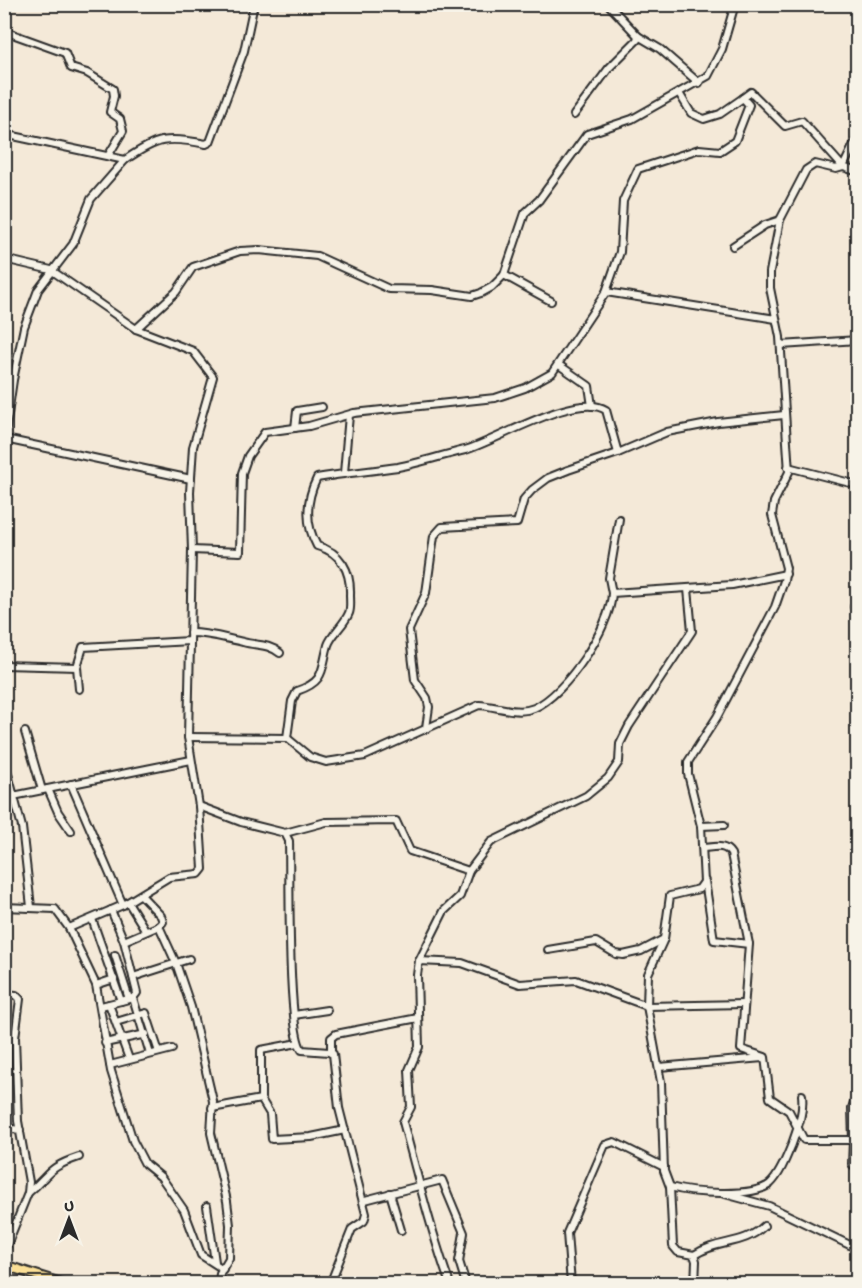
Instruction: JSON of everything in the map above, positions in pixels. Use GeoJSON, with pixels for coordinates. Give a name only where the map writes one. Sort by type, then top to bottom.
{"type":"FeatureCollection","features":[{"type":"Feature","properties":{"kind":"main road"},"geometry":{"type":"LineString","coordinates":[[4,1265],[64,1284]]}},
{"type":"Feature","properties":{"kind":"street"},"geometry":{"type":"LineString","coordinates":[[191,479],[5,441],[8,390],[24,327],[38,290],[73,244],[91,199],[125,160],[149,144],[170,139],[206,144],[210,142],[244,51],[254,4]]}},
{"type":"Feature","properties":{"kind":"street"},"geometry":{"type":"LineString","coordinates":[[608,4],[638,36],[660,49],[699,83]]}},
{"type":"Feature","properties":{"kind":"street"},"geometry":{"type":"LineString","coordinates":[[136,328],[176,292],[193,267],[240,251],[259,250],[317,256],[378,285],[399,290],[426,289],[476,295],[492,287],[504,275],[525,213],[539,200],[582,139],[595,130],[632,119],[699,83],[716,64],[735,4]]}},
{"type":"Feature","properties":{"kind":"street"},"geometry":{"type":"LineString","coordinates":[[4,31],[65,54],[71,68],[87,73],[113,89],[114,96],[110,112],[112,116],[120,119],[123,130],[108,156]]}},
{"type":"Feature","properties":{"kind":"street"},"geometry":{"type":"LineString","coordinates":[[574,115],[609,68],[634,45],[638,36]]}},
{"type":"Feature","properties":{"kind":"street"},"geometry":{"type":"LineString","coordinates":[[679,93],[691,113],[704,119],[720,114],[752,92],[785,126],[802,121],[843,167],[858,172]]}},
{"type":"Feature","properties":{"kind":"street"},"geometry":{"type":"LineString","coordinates":[[192,550],[240,552],[242,476],[246,461],[265,432],[295,428],[349,415],[500,397],[539,381],[559,365],[606,292],[620,252],[623,201],[638,170],[699,149],[720,151],[735,141],[749,105],[743,98]]}},
{"type":"Feature","properties":{"kind":"street"},"geometry":{"type":"LineString","coordinates":[[4,134],[125,160]]}},
{"type":"Feature","properties":{"kind":"street"},"geometry":{"type":"LineString","coordinates":[[749,944],[714,940],[705,878],[702,826],[688,774],[688,762],[717,717],[775,607],[786,574],[772,515],[774,502],[788,475],[781,345],[769,283],[780,220],[806,170],[815,164],[836,169],[843,167],[858,136]]}},
{"type":"Feature","properties":{"kind":"street"},"geometry":{"type":"LineString","coordinates":[[733,246],[765,225],[780,220]]}},
{"type":"Feature","properties":{"kind":"street"},"geometry":{"type":"LineString","coordinates":[[4,259],[51,270],[136,328],[192,351],[212,375],[212,385],[193,447],[191,479],[192,550],[188,737],[200,806],[202,873],[169,877],[141,895],[69,928]]}},
{"type":"Feature","properties":{"kind":"street"},"geometry":{"type":"LineString","coordinates":[[504,275],[551,301]]}},
{"type":"Feature","properties":{"kind":"street"},"geometry":{"type":"LineString","coordinates":[[606,292],[777,319]]}},
{"type":"Feature","properties":{"kind":"street"},"geometry":{"type":"LineString","coordinates":[[781,345],[858,340]]}},
{"type":"Feature","properties":{"kind":"street"},"geometry":{"type":"LineString","coordinates":[[559,365],[589,386],[592,406]]}},
{"type":"Feature","properties":{"kind":"street"},"geometry":{"type":"LineString","coordinates":[[287,738],[292,701],[297,691],[312,686],[324,670],[329,644],[350,612],[351,580],[341,558],[329,549],[317,546],[309,531],[307,518],[312,487],[317,478],[400,466],[466,449],[490,442],[539,416],[592,406],[606,410],[618,453]]}},
{"type":"Feature","properties":{"kind":"street"},"geometry":{"type":"LineString","coordinates":[[295,428],[297,411],[322,407]]}},
{"type":"Feature","properties":{"kind":"street"},"geometry":{"type":"LineString","coordinates":[[344,473],[349,415]]}},
{"type":"Feature","properties":{"kind":"street"},"geometry":{"type":"LineString","coordinates":[[426,728],[429,707],[427,698],[417,687],[415,680],[410,630],[426,592],[434,536],[442,527],[517,523],[524,499],[548,478],[618,453],[667,432],[686,427],[784,415]]}},
{"type":"Feature","properties":{"kind":"street"},"geometry":{"type":"LineString","coordinates":[[788,467],[858,486]]}},
{"type":"Feature","properties":{"kind":"street"},"geometry":{"type":"LineString","coordinates":[[188,737],[287,738],[310,757],[326,762],[366,756],[479,705],[514,711],[533,708],[562,689],[599,634],[612,605],[609,578],[619,519]]}},
{"type":"Feature","properties":{"kind":"street"},"geometry":{"type":"LineString","coordinates":[[612,593],[732,585],[786,574]]}},
{"type":"Feature","properties":{"kind":"street"},"geometry":{"type":"LineString","coordinates":[[450,1284],[429,1227],[421,1185],[403,1122],[411,1107],[409,1070],[419,1047],[417,975],[419,962],[444,911],[460,896],[469,871],[491,842],[586,796],[608,778],[619,762],[621,744],[629,726],[692,631],[688,589]]}},
{"type":"Feature","properties":{"kind":"street"},"geometry":{"type":"LineString","coordinates":[[854,607],[858,595]]}},
{"type":"Feature","properties":{"kind":"street"},"geometry":{"type":"LineString","coordinates":[[190,633],[208,633],[243,643],[266,645],[280,653]]}},
{"type":"Feature","properties":{"kind":"street"},"geometry":{"type":"LineString","coordinates":[[79,689],[77,668],[81,649],[86,645],[117,647],[190,641]]}},
{"type":"Feature","properties":{"kind":"street"},"geometry":{"type":"LineString","coordinates":[[4,665],[77,668]]}},
{"type":"Feature","properties":{"kind":"street"},"geometry":{"type":"LineString","coordinates":[[26,732],[45,789],[71,831]]}},
{"type":"Feature","properties":{"kind":"street"},"geometry":{"type":"LineString","coordinates":[[4,759],[6,774],[22,828],[31,907]]}},
{"type":"Feature","properties":{"kind":"street"},"geometry":{"type":"LineString","coordinates":[[13,796],[191,759]]}},
{"type":"Feature","properties":{"kind":"street"},"geometry":{"type":"LineString","coordinates":[[70,784],[125,903],[146,932]]}},
{"type":"Feature","properties":{"kind":"street"},"geometry":{"type":"LineString","coordinates":[[200,806],[240,822],[285,833],[326,822],[396,821],[410,851],[469,871]]}},
{"type":"Feature","properties":{"kind":"street"},"geometry":{"type":"LineString","coordinates":[[702,826],[724,825]]}},
{"type":"Feature","properties":{"kind":"street"},"geometry":{"type":"LineString","coordinates":[[285,833],[289,842],[294,1015],[298,1043],[305,1051],[331,1053]]}},
{"type":"Feature","properties":{"kind":"street"},"geometry":{"type":"LineString","coordinates":[[704,848],[720,846],[728,849],[731,854],[749,944],[741,1049],[765,1058]]}},
{"type":"Feature","properties":{"kind":"street"},"geometry":{"type":"LineString","coordinates":[[705,878],[699,889],[670,896],[664,939],[648,974],[647,1006],[659,1067],[664,1167],[670,1187],[673,1246],[678,1252],[694,1255],[718,1242],[746,1238],[764,1226]]}},
{"type":"Feature","properties":{"kind":"street"},"geometry":{"type":"LineString","coordinates":[[124,941],[159,926],[163,918],[141,895]]}},
{"type":"Feature","properties":{"kind":"street"},"geometry":{"type":"LineString","coordinates":[[4,907],[55,909],[69,928],[96,985],[105,1044],[123,1114],[143,1161],[161,1177],[184,1210],[201,1255],[223,1269]]}},
{"type":"Feature","properties":{"kind":"street"},"geometry":{"type":"LineString","coordinates":[[101,1006],[131,999],[137,993],[124,941],[111,910]]}},
{"type":"Feature","properties":{"kind":"street"},"geometry":{"type":"LineString","coordinates":[[92,919],[108,958],[121,1001]]}},
{"type":"Feature","properties":{"kind":"street"},"geometry":{"type":"LineString","coordinates":[[159,926],[176,963],[195,1023],[213,1101],[211,1133],[227,1201],[230,1225],[229,1258],[219,1284]]}},
{"type":"Feature","properties":{"kind":"street"},"geometry":{"type":"LineString","coordinates":[[548,950],[596,942],[616,954],[623,955],[641,951],[664,939]]}},
{"type":"Feature","properties":{"kind":"street"},"geometry":{"type":"LineString","coordinates":[[108,958],[126,950]]}},
{"type":"Feature","properties":{"kind":"street"},"geometry":{"type":"LineString","coordinates":[[115,955],[150,1054]]}},
{"type":"Feature","properties":{"kind":"street"},"geometry":{"type":"LineString","coordinates":[[133,977],[189,959]]}},
{"type":"Feature","properties":{"kind":"street"},"geometry":{"type":"LineString","coordinates":[[419,962],[462,963],[520,984],[576,980],[647,1006],[744,1004]]}},
{"type":"Feature","properties":{"kind":"street"},"geometry":{"type":"LineString","coordinates":[[96,985],[114,979]]}},
{"type":"Feature","properties":{"kind":"street"},"geometry":{"type":"LineString","coordinates":[[4,994],[16,995],[20,999],[15,1038],[20,1130],[29,1174],[28,1193],[4,1253]]}},
{"type":"Feature","properties":{"kind":"street"},"geometry":{"type":"LineString","coordinates":[[109,1004],[129,1059]]}},
{"type":"Feature","properties":{"kind":"street"},"geometry":{"type":"LineString","coordinates":[[294,1015],[327,1010]]}},
{"type":"Feature","properties":{"kind":"street"},"geometry":{"type":"LineString","coordinates":[[116,1022],[148,1014],[159,1052]]}},
{"type":"Feature","properties":{"kind":"street"},"geometry":{"type":"LineString","coordinates":[[330,1284],[352,1229],[366,1220],[364,1200],[345,1130],[331,1053],[331,1038],[336,1034],[418,1018]]}},
{"type":"Feature","properties":{"kind":"street"},"geometry":{"type":"LineString","coordinates":[[105,1044],[153,1032]]}},
{"type":"Feature","properties":{"kind":"street"},"geometry":{"type":"LineString","coordinates":[[298,1043],[261,1050],[261,1099],[270,1114],[272,1139],[311,1137],[345,1130]]}},
{"type":"Feature","properties":{"kind":"street"},"geometry":{"type":"LineString","coordinates":[[110,1065],[172,1049]]}},
{"type":"Feature","properties":{"kind":"street"},"geometry":{"type":"LineString","coordinates":[[659,1067],[765,1058]]}},
{"type":"Feature","properties":{"kind":"street"},"geometry":{"type":"LineString","coordinates":[[765,1058],[770,1098],[789,1111],[804,1140],[855,1141]]}},
{"type":"Feature","properties":{"kind":"street"},"geometry":{"type":"LineString","coordinates":[[670,1187],[688,1192],[718,1192],[762,1188],[771,1183],[788,1154],[798,1128],[802,1113],[802,1095]]}},
{"type":"Feature","properties":{"kind":"street"},"geometry":{"type":"LineString","coordinates":[[212,1108],[261,1099]]}},
{"type":"Feature","properties":{"kind":"street"},"geometry":{"type":"LineString","coordinates":[[858,1100],[855,1099],[852,1108],[855,1141],[852,1164],[858,1170]]}},
{"type":"Feature","properties":{"kind":"street"},"geometry":{"type":"LineString","coordinates":[[4,1128],[20,1130]]}},
{"type":"Feature","properties":{"kind":"street"},"geometry":{"type":"LineString","coordinates":[[571,1284],[567,1233],[605,1145],[614,1142],[664,1167]]}},
{"type":"Feature","properties":{"kind":"street"},"geometry":{"type":"LineString","coordinates":[[28,1193],[58,1164],[78,1157]]}},
{"type":"Feature","properties":{"kind":"street"},"geometry":{"type":"LineString","coordinates":[[364,1200],[442,1180],[464,1233],[459,1261],[466,1284]]}},
{"type":"Feature","properties":{"kind":"street"},"geometry":{"type":"LineString","coordinates":[[718,1192],[769,1206],[858,1249]]}},
{"type":"Feature","properties":{"kind":"street"},"geometry":{"type":"LineString","coordinates":[[390,1193],[401,1230]]}},
{"type":"Feature","properties":{"kind":"street"},"geometry":{"type":"LineString","coordinates":[[207,1206],[215,1262]]}},
{"type":"Feature","properties":{"kind":"street"},"geometry":{"type":"LineString","coordinates":[[694,1255],[695,1284]]}},
{"type":"Feature","properties":{"kind":"railway"},"geometry":{"type":"LineString","coordinates":[[4,1280],[19,1284]]}}]}
